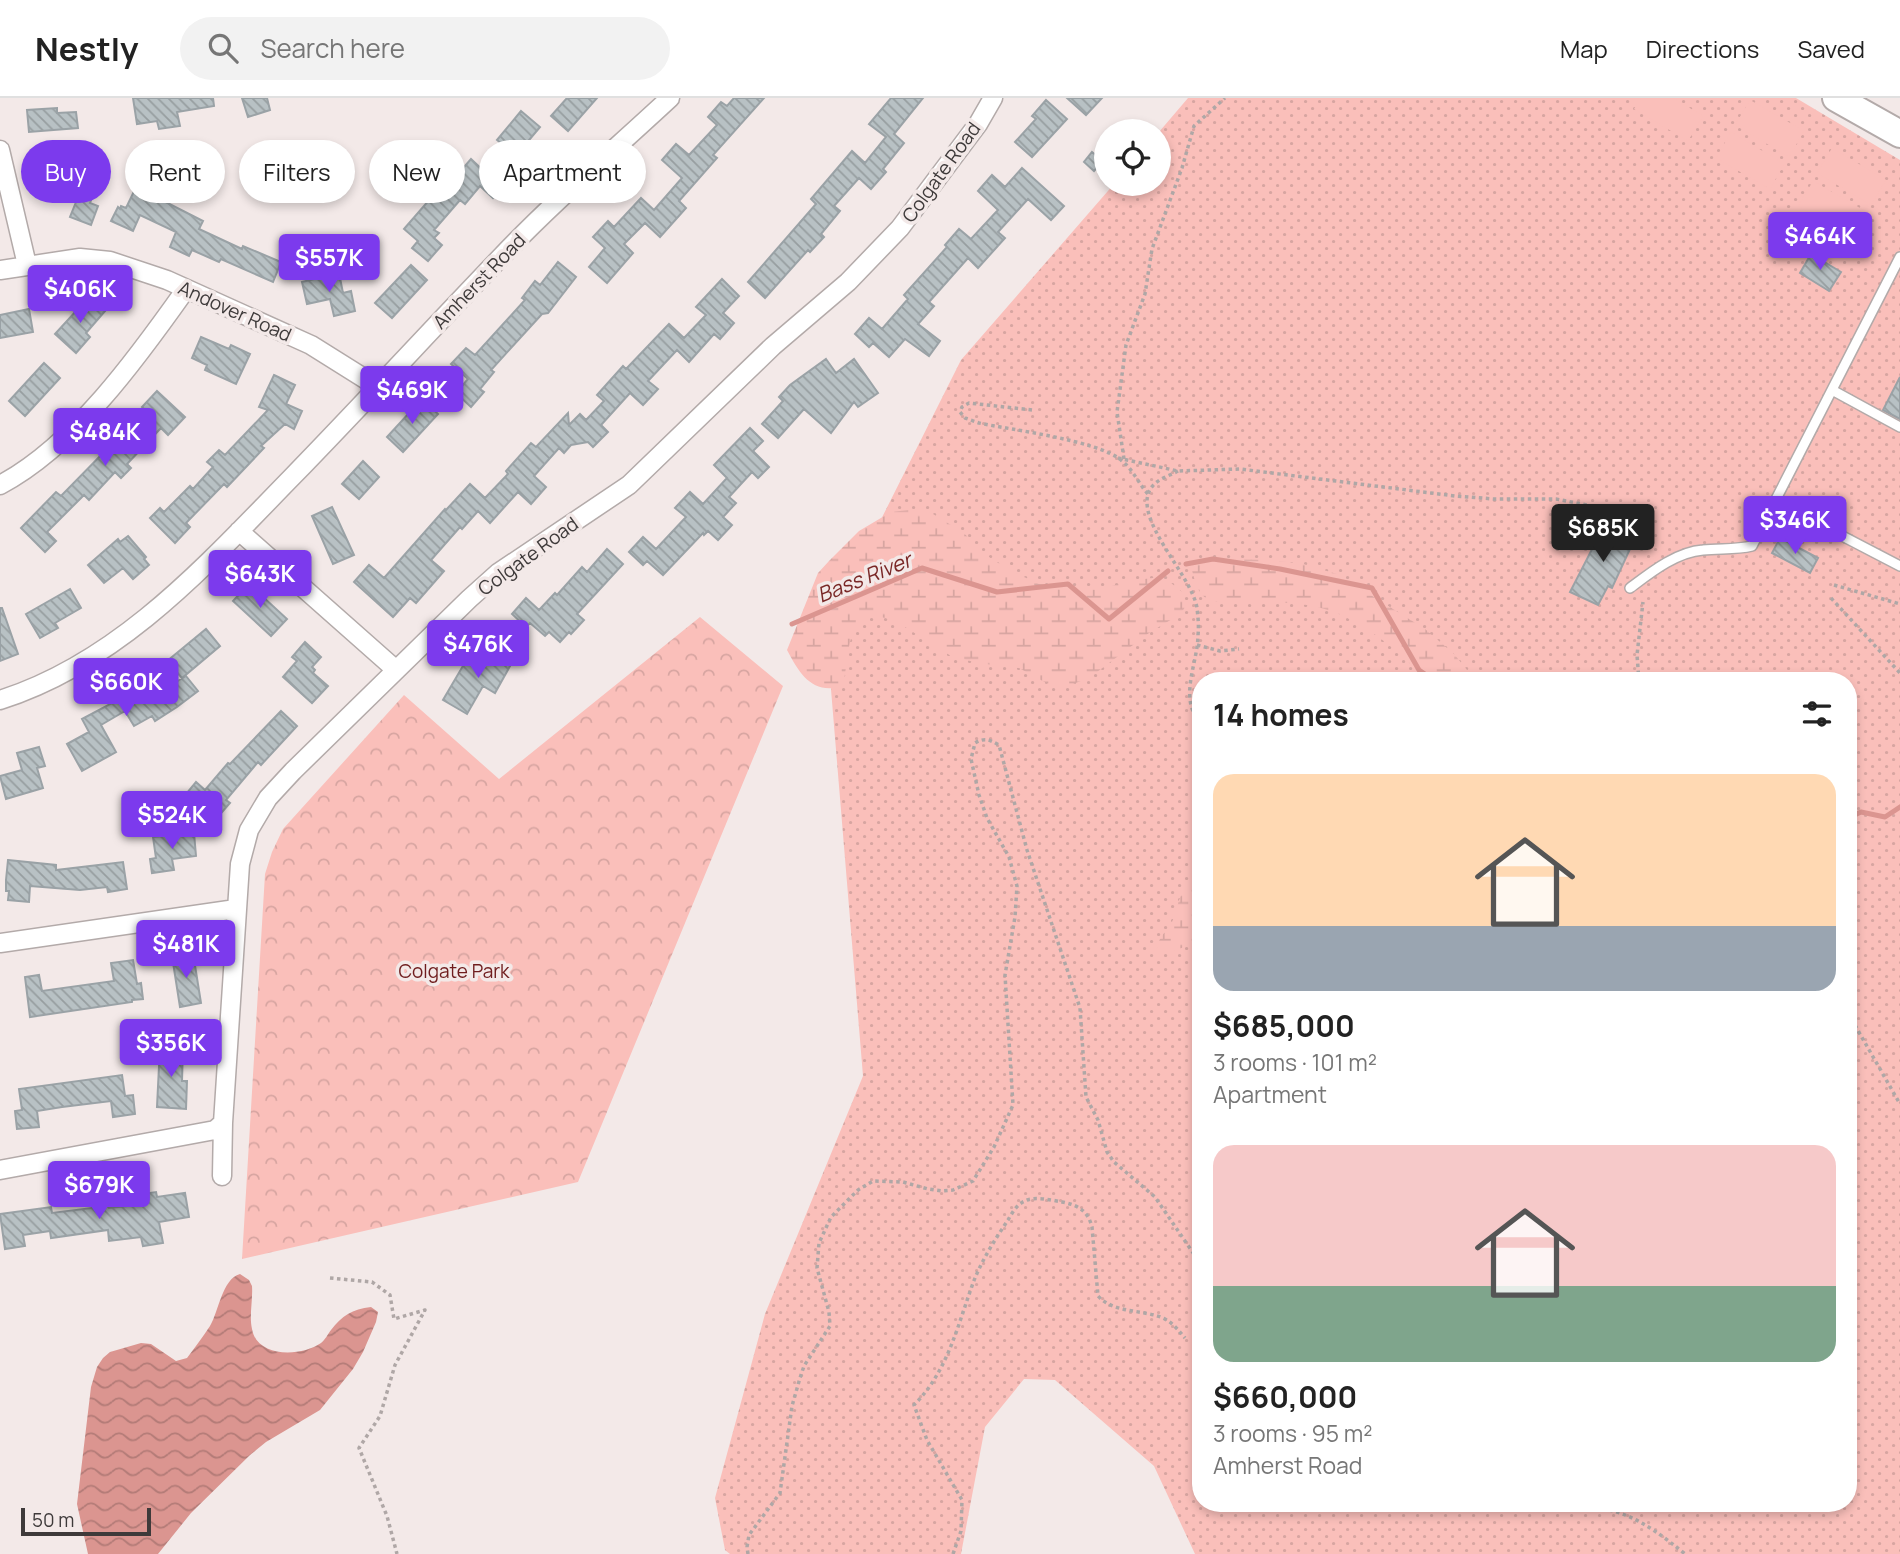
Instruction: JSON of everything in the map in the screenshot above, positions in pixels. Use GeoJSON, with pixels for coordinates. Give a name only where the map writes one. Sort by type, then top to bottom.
{"type":"FeatureCollection","features":[{"type":"Feature","properties":{"kind":"main road"},"geometry":{"type":"LineString","coordinates":[[1836,98],[1900,134]]}},
{"type":"Feature","properties":{"kind":"street","name":"Amherst Road"},"geometry":{"type":"LineString","coordinates":[[0,700],[62,675],[119,640],[175,594],[378,387],[503,254],[670,98]]}},
{"type":"Feature","properties":{"kind":"street","name":"Colgate Road"},"geometry":{"type":"LineString","coordinates":[[222,1176],[240,864],[248,830],[268,798],[395,669],[498,573],[629,485],[773,346],[848,282],[900,228],[978,124],[993,98]]}},
{"type":"Feature","properties":{"kind":"street"},"geometry":{"type":"LineString","coordinates":[[0,150],[27,265]]}},
{"type":"Feature","properties":{"kind":"street","name":"Andover Road"},"geometry":{"type":"LineString","coordinates":[[0,270],[80,258],[110,261],[186,289],[311,345],[378,387]]}},
{"type":"Feature","properties":{"kind":"street"},"geometry":{"type":"LineString","coordinates":[[0,485],[47,454],[93,408],[150,341],[186,289]]}},
{"type":"Feature","properties":{"kind":"street"},"geometry":{"type":"LineString","coordinates":[[239,531],[395,669]]}},
{"type":"Feature","properties":{"kind":"street"},"geometry":{"type":"LineString","coordinates":[[0,943],[236,909]]}},
{"type":"Feature","properties":{"kind":"street"},"geometry":{"type":"LineString","coordinates":[[0,1170],[215,1130],[223,1123]]}},
{"type":"Feature","properties":{"kind":"lane"},"geometry":{"type":"LineString","coordinates":[[1630,588],[1649,573],[1685,554],[1700,550],[1736,550],[1752,546],[1900,257]]}},
{"type":"Feature","properties":{"kind":"lane"},"geometry":{"type":"LineString","coordinates":[[1832,390],[1900,427]]}},
{"type":"Feature","properties":{"kind":"lane"},"geometry":{"type":"LineString","coordinates":[[1775,500],[1900,566]]}},
{"type":"Feature","properties":{"kind":"path"},"geometry":{"type":"LineString","coordinates":[[1124,459],[1117,412],[1126,345],[1145,294],[1152,249],[1182,168],[1194,126],[1225,98]]}},
{"type":"Feature","properties":{"kind":"path"},"geometry":{"type":"LineString","coordinates":[[1032,410],[969,403],[962,407],[961,412],[965,418],[979,423],[1082,444],[1108,452],[1131,470],[1148,494],[1149,517],[1194,595],[1197,645],[1193,672]]}},
{"type":"Feature","properties":{"kind":"path"},"geometry":{"type":"LineString","coordinates":[[1118,458],[1178,471],[1240,469],[1455,496],[1556,499],[1592,506],[1641,527]]}},
{"type":"Feature","properties":{"kind":"path"},"geometry":{"type":"LineString","coordinates":[[1148,494],[1154,484],[1178,471]]}},
{"type":"Feature","properties":{"kind":"path"},"geometry":{"type":"LineString","coordinates":[[1834,585],[1900,604]]}},
{"type":"Feature","properties":{"kind":"path"},"geometry":{"type":"LineString","coordinates":[[1831,598],[1900,673]]}},
{"type":"Feature","properties":{"kind":"path"},"geometry":{"type":"LineString","coordinates":[[1638,672],[1637,655],[1643,602]]}},
{"type":"Feature","properties":{"kind":"path"},"geometry":{"type":"LineString","coordinates":[[1197,645],[1220,651],[1239,649]]}},
{"type":"Feature","properties":{"kind":"path"},"geometry":{"type":"LineString","coordinates":[[1192,678],[1192,701]]}},
{"type":"Feature","properties":{"kind":"path"},"geometry":{"type":"LineString","coordinates":[[748,1554],[749,1535],[779,1493],[792,1406],[804,1366],[830,1326],[817,1268],[819,1243],[831,1217],[858,1190],[873,1181],[903,1182],[942,1191],[953,1190],[973,1181],[994,1147],[1013,1105],[1005,975],[1015,917],[1017,886],[1009,857],[987,818],[979,795],[971,759],[975,743],[982,739],[999,745],[1027,850],[1074,989],[1083,1030],[1086,1097],[1098,1119],[1107,1152],[1114,1162],[1155,1197],[1192,1251]]}},
{"type":"Feature","properties":{"kind":"path"},"geometry":{"type":"LineString","coordinates":[[1857,1029],[1900,1104]]}},
{"type":"Feature","properties":{"kind":"path"},"geometry":{"type":"LineString","coordinates":[[953,1554],[961,1531],[962,1500],[927,1440],[914,1405],[941,1370],[971,1287],[989,1250],[1017,1206],[1032,1199],[1062,1202],[1082,1209],[1089,1216],[1092,1227],[1098,1296],[1102,1301],[1114,1306],[1166,1320],[1185,1338]]}},
{"type":"Feature","properties":{"kind":"path"},"geometry":{"type":"LineString","coordinates":[[330,1278],[372,1282],[390,1295],[394,1319],[425,1310],[394,1365],[380,1416],[359,1448],[387,1516],[397,1554]]}},
{"type":"Feature","properties":{"kind":"path"},"geometry":{"type":"LineString","coordinates":[[1624,1512],[1685,1554]]}},
{"type":"Feature","properties":{"kind":"green space"},"geometry":{"type":"Polygon","coordinates":[[[1188,98],[1796,98],[1900,160],[1900,1554],[1195,1554],[1154,1466],[1055,1380],[1024,1379],[985,1427],[961,1554],[730,1554],[725,1550],[715,1498],[765,1314],[863,1076],[826,629],[961,360],[1104,196],[1171,196],[1170,119],[1188,98]]]}},
{"type":"Feature","properties":{"kind":"green space"},"geometry":{"type":"Polygon","coordinates":[[[1641,98],[1673,98],[1703,116],[1688,141],[1634,109],[1641,98]]]}},
{"type":"Feature","properties":{"kind":"green space"},"geometry":{"type":"Polygon","coordinates":[[[1750,100],[1804,131],[1789,157],[1735,125],[1750,100]]]}},
{"type":"Feature","properties":{"kind":"green space"},"geometry":{"type":"Polygon","coordinates":[[[1731,132],[1784,164],[1770,189],[1716,158],[1731,132]]]}},
{"type":"Feature","properties":{"kind":"green space"},"geometry":{"type":"Polygon","coordinates":[[[1832,148],[1886,180],[1871,205],[1817,173],[1832,148]]]}},
{"type":"Feature","properties":{"kind":"green space"},"geometry":{"type":"Polygon","coordinates":[[[1813,181],[1867,212],[1851,238],[1798,206],[1813,181]]]}},
{"type":"Feature","properties":{"kind":"green space"},"geometry":{"type":"Polygon","coordinates":[[[918,509],[933,514],[964,533],[981,552],[1011,571],[1039,584],[1099,590],[1128,581],[1153,578],[1171,583],[1181,591],[1186,602],[1184,609],[1089,678],[1070,685],[1050,685],[1019,668],[978,663],[951,656],[894,620],[872,615],[857,622],[853,631],[843,686],[823,688],[809,681],[787,650],[818,573],[859,531],[891,512],[918,509]]]}},
{"type":"Feature","properties":{"kind":"green space"},"geometry":{"type":"Polygon","coordinates":[[[1213,559],[1271,560],[1303,564],[1337,574],[1425,629],[1454,654],[1469,672],[1418,672],[1371,632],[1322,608],[1294,603],[1213,601],[1198,589],[1191,567],[1213,559]]]}},
{"type":"Feature","properties":{"kind":"green space","name":"Colgate Park"},"geometry":{"type":"Polygon","coordinates":[[[700,617],[783,686],[578,1182],[242,1259],[265,874],[283,829],[404,695],[499,779],[700,617]]]}},
{"type":"Feature","properties":{"kind":"green space"},"geometry":{"type":"Polygon","coordinates":[[[1190,880],[1192,945],[1169,952],[1157,952],[1159,942],[1172,922],[1180,897],[1190,880]]]}},
{"type":"Feature","properties":{"kind":"water"},"geometry":{"type":"Polygon","coordinates":[[[240,1274],[249,1280],[252,1286],[252,1329],[262,1345],[281,1352],[312,1348],[322,1342],[343,1317],[358,1309],[371,1307],[378,1312],[363,1352],[320,1410],[266,1442],[250,1455],[191,1513],[158,1554],[88,1554],[77,1504],[91,1387],[97,1367],[110,1352],[141,1343],[151,1344],[176,1361],[187,1358],[210,1326],[229,1282],[240,1274]]]}},
{"type":"Feature","properties":{"kind":"building"},"geometry":{"type":"Polygon","coordinates":[[[133,98],[213,98],[214,106],[177,112],[180,126],[159,129],[157,121],[137,124],[133,98]]]}},
{"type":"Feature","properties":{"kind":"building"},"geometry":{"type":"Polygon","coordinates":[[[242,98],[267,98],[270,110],[248,117],[242,98]]]}},
{"type":"Feature","properties":{"kind":"building"},"geometry":{"type":"Polygon","coordinates":[[[567,98],[597,98],[568,131],[551,116],[567,98]]]}},
{"type":"Feature","properties":{"kind":"building"},"geometry":{"type":"Polygon","coordinates":[[[734,98],[764,98],[713,155],[717,158],[679,201],[686,208],[660,237],[645,223],[624,244],[633,253],[607,283],[589,267],[605,248],[593,237],[608,221],[614,227],[636,203],[646,203],[654,210],[682,178],[662,160],[676,144],[689,155],[717,125],[708,117],[721,102],[727,106],[734,98]]]}},
{"type":"Feature","properties":{"kind":"building"},"geometry":{"type":"Polygon","coordinates":[[[891,98],[923,98],[894,134],[904,143],[883,169],[886,172],[871,189],[859,178],[834,206],[840,211],[821,234],[824,237],[810,252],[808,250],[765,298],[748,282],[816,204],[811,199],[852,151],[865,163],[886,137],[869,124],[891,98]]]}},
{"type":"Feature","properties":{"kind":"building"},"geometry":{"type":"Polygon","coordinates":[[[1067,98],[1102,98],[1086,115],[1067,98]]]}},
{"type":"Feature","properties":{"kind":"building"},"geometry":{"type":"Polygon","coordinates":[[[1046,100],[1067,119],[1032,157],[1015,142],[1036,119],[1032,116],[1046,100]]]}},
{"type":"Feature","properties":{"kind":"building"},"geometry":{"type":"Polygon","coordinates":[[[57,108],[57,113],[76,112],[78,128],[29,132],[27,110],[57,108]]]}},
{"type":"Feature","properties":{"kind":"building"},"geometry":{"type":"Polygon","coordinates":[[[521,111],[540,127],[529,140],[497,140],[521,111]]]}},
{"type":"Feature","properties":{"kind":"building"},"geometry":{"type":"Polygon","coordinates":[[[1092,152],[1094,154],[1094,171],[1084,162],[1092,152]]]}},
{"type":"Feature","properties":{"kind":"building"},"geometry":{"type":"Polygon","coordinates":[[[471,159],[479,167],[479,187],[465,204],[465,166],[471,159]]]}},
{"type":"Feature","properties":{"kind":"building"},"geometry":{"type":"Polygon","coordinates":[[[1022,168],[1064,206],[1051,220],[1028,199],[998,232],[1005,238],[978,268],[968,258],[929,302],[934,306],[918,324],[940,341],[929,356],[905,339],[889,357],[873,343],[869,347],[855,334],[869,318],[882,329],[908,299],[904,295],[947,247],[945,245],[959,229],[971,239],[998,210],[978,191],[992,175],[1005,187],[1022,168]]]}},
{"type":"Feature","properties":{"kind":"building"},"geometry":{"type":"Polygon","coordinates":[[[76,203],[98,206],[91,225],[70,217],[76,203]]]}},
{"type":"Feature","properties":{"kind":"building"},"geometry":{"type":"Polygon","coordinates":[[[128,203],[168,203],[203,221],[199,229],[242,249],[243,246],[281,262],[273,282],[221,259],[219,262],[192,250],[189,256],[170,247],[176,232],[140,215],[133,231],[111,221],[118,207],[126,208],[128,203]]]}},
{"type":"Feature","properties":{"kind":"building"},"geometry":{"type":"Polygon","coordinates":[[[427,203],[457,203],[434,230],[439,233],[434,238],[442,245],[428,261],[412,248],[418,241],[404,229],[427,203]]]}},
{"type":"Feature","properties":{"kind":"building"},"geometry":{"type":"Polygon","coordinates":[[[1811,254],[1841,272],[1829,291],[1800,273],[1811,254]]]}},
{"type":"Feature","properties":{"kind":"building"},"geometry":{"type":"Polygon","coordinates":[[[558,262],[576,277],[548,313],[542,314],[491,370],[494,372],[480,389],[484,392],[471,407],[456,393],[468,379],[451,364],[466,348],[475,355],[525,300],[522,298],[535,281],[540,285],[558,262]]]}},
{"type":"Feature","properties":{"kind":"building"},"geometry":{"type":"Polygon","coordinates":[[[411,265],[427,280],[392,318],[375,303],[411,265]]]}},
{"type":"Feature","properties":{"kind":"building"},"geometry":{"type":"Polygon","coordinates":[[[339,273],[343,293],[351,291],[355,311],[334,316],[330,299],[307,304],[302,282],[339,273]]]}},
{"type":"Feature","properties":{"kind":"building"},"geometry":{"type":"Polygon","coordinates":[[[722,279],[739,296],[723,313],[734,323],[720,339],[714,334],[689,362],[677,350],[648,381],[658,389],[643,405],[630,393],[601,425],[608,432],[593,447],[588,442],[571,445],[564,453],[559,448],[534,476],[546,487],[531,504],[518,492],[490,523],[478,511],[431,560],[444,571],[416,603],[410,598],[393,617],[354,582],[369,565],[384,578],[470,484],[485,498],[508,474],[506,471],[531,443],[536,447],[568,413],[569,425],[580,414],[586,420],[604,401],[597,395],[623,366],[626,369],[669,324],[684,338],[706,315],[696,307],[722,279]]]}},
{"type":"Feature","properties":{"kind":"building"},"geometry":{"type":"Polygon","coordinates":[[[89,297],[105,311],[86,333],[90,337],[76,353],[55,334],[89,297]]]}},
{"type":"Feature","properties":{"kind":"building"},"geometry":{"type":"Polygon","coordinates":[[[29,309],[33,332],[0,338],[0,315],[29,309]]]}},
{"type":"Feature","properties":{"kind":"building"},"geometry":{"type":"Polygon","coordinates":[[[201,337],[229,349],[231,345],[250,354],[236,384],[205,370],[207,365],[192,358],[201,337]]]}},
{"type":"Feature","properties":{"kind":"building"},"geometry":{"type":"Polygon","coordinates":[[[826,359],[836,373],[854,359],[878,393],[858,407],[854,402],[831,433],[804,409],[778,438],[762,424],[783,401],[779,397],[790,385],[826,359]]]}},
{"type":"Feature","properties":{"kind":"building"},"geometry":{"type":"Polygon","coordinates":[[[44,363],[60,378],[25,416],[9,401],[44,363]]]}},
{"type":"Feature","properties":{"kind":"building"},"geometry":{"type":"Polygon","coordinates":[[[274,375],[295,385],[286,404],[302,411],[294,429],[285,424],[261,446],[264,448],[227,487],[224,484],[186,523],[190,527],[175,543],[150,518],[160,508],[164,512],[190,486],[193,489],[213,467],[207,462],[219,450],[225,455],[268,410],[259,407],[274,375]]]}},
{"type":"Feature","properties":{"kind":"building"},"geometry":{"type":"Polygon","coordinates":[[[1900,377],[1900,419],[1883,410],[1900,377]]]}},
{"type":"Feature","properties":{"kind":"building"},"geometry":{"type":"Polygon","coordinates":[[[157,391],[185,417],[168,435],[161,428],[127,464],[131,468],[121,478],[115,472],[89,500],[84,495],[47,532],[56,541],[45,552],[21,528],[56,492],[61,496],[109,447],[111,448],[146,411],[142,407],[157,391]]]}},
{"type":"Feature","properties":{"kind":"building"},"geometry":{"type":"Polygon","coordinates":[[[422,399],[438,414],[403,452],[387,437],[422,399]]]}},
{"type":"Feature","properties":{"kind":"building"},"geometry":{"type":"Polygon","coordinates":[[[750,428],[763,441],[753,451],[769,467],[758,478],[752,472],[729,497],[736,503],[723,517],[732,525],[718,540],[708,531],[704,535],[703,533],[663,575],[647,561],[643,565],[629,552],[643,537],[656,549],[686,517],[675,508],[690,492],[703,504],[727,478],[714,465],[750,428]]]}},
{"type":"Feature","properties":{"kind":"building"},"geometry":{"type":"Polygon","coordinates":[[[363,461],[379,477],[359,499],[342,484],[363,461]]]}},
{"type":"Feature","properties":{"kind":"building"},"geometry":{"type":"Polygon","coordinates":[[[332,507],[354,555],[333,564],[312,516],[332,507]]]}},
{"type":"Feature","properties":{"kind":"building"},"geometry":{"type":"Polygon","coordinates":[[[1606,522],[1636,536],[1612,588],[1608,586],[1598,605],[1570,592],[1606,522]]]}},
{"type":"Feature","properties":{"kind":"building"},"geometry":{"type":"Polygon","coordinates":[[[128,536],[146,557],[144,559],[149,565],[133,579],[123,568],[104,583],[88,565],[118,539],[120,542],[128,536]]]}},
{"type":"Feature","properties":{"kind":"building"},"geometry":{"type":"Polygon","coordinates":[[[1780,538],[1818,558],[1810,573],[1772,553],[1780,538]]]}},
{"type":"Feature","properties":{"kind":"building"},"geometry":{"type":"Polygon","coordinates":[[[607,549],[623,564],[577,614],[584,620],[560,642],[549,632],[545,636],[530,623],[526,627],[512,614],[526,598],[539,610],[555,593],[557,595],[582,567],[587,572],[607,549]]]}},
{"type":"Feature","properties":{"kind":"building"},"geometry":{"type":"Polygon","coordinates":[[[249,584],[287,619],[271,636],[233,601],[249,584]]]}},
{"type":"Feature","properties":{"kind":"building"},"geometry":{"type":"Polygon","coordinates":[[[70,589],[81,608],[55,623],[58,628],[40,638],[26,614],[70,589]]]}},
{"type":"Feature","properties":{"kind":"building"},"geometry":{"type":"Polygon","coordinates":[[[0,608],[18,654],[0,661],[0,608]]]}},
{"type":"Feature","properties":{"kind":"building"},"geometry":{"type":"Polygon","coordinates":[[[206,629],[220,646],[182,678],[167,661],[206,629]]]}},
{"type":"Feature","properties":{"kind":"building"},"geometry":{"type":"Polygon","coordinates":[[[305,642],[321,657],[312,667],[315,670],[313,673],[328,686],[312,703],[283,677],[297,661],[292,657],[305,642]]]}},
{"type":"Feature","properties":{"kind":"building"},"geometry":{"type":"Polygon","coordinates":[[[493,647],[514,659],[495,693],[483,686],[467,714],[443,700],[467,659],[481,667],[493,647]]]}},
{"type":"Feature","properties":{"kind":"building"},"geometry":{"type":"Polygon","coordinates":[[[186,676],[198,691],[155,721],[152,716],[134,726],[125,711],[101,725],[116,752],[82,771],[67,744],[89,732],[82,719],[118,700],[114,694],[135,681],[146,700],[186,676]]]}},
{"type":"Feature","properties":{"kind":"building"},"geometry":{"type":"Polygon","coordinates":[[[281,711],[297,726],[261,765],[258,762],[226,800],[230,803],[216,819],[186,794],[196,782],[205,790],[228,763],[230,764],[281,711]]]}},
{"type":"Feature","properties":{"kind":"building"},"geometry":{"type":"Polygon","coordinates":[[[39,747],[45,766],[37,768],[43,788],[6,799],[0,776],[22,770],[17,753],[39,747]]]}},
{"type":"Feature","properties":{"kind":"building"},"geometry":{"type":"Polygon","coordinates":[[[194,833],[196,856],[172,859],[174,870],[152,873],[150,859],[156,858],[153,837],[194,833]]]}},
{"type":"Feature","properties":{"kind":"building"},"geometry":{"type":"Polygon","coordinates":[[[8,860],[56,865],[56,870],[123,862],[127,889],[108,892],[107,887],[80,890],[30,886],[29,902],[8,900],[8,860]]]}},
{"type":"Feature","properties":{"kind":"building"},"geometry":{"type":"Polygon","coordinates":[[[193,953],[201,1003],[180,1007],[172,956],[193,953]]]}},
{"type":"Feature","properties":{"kind":"building"},"geometry":{"type":"Polygon","coordinates":[[[133,960],[143,999],[30,1017],[25,977],[39,975],[42,991],[114,981],[111,963],[133,960]]]}},
{"type":"Feature","properties":{"kind":"building"},"geometry":{"type":"Polygon","coordinates":[[[160,1046],[183,1047],[182,1081],[187,1081],[186,1109],[157,1107],[160,1046]]]}},
{"type":"Feature","properties":{"kind":"building"},"geometry":{"type":"Polygon","coordinates":[[[122,1075],[125,1096],[133,1095],[135,1114],[113,1117],[111,1101],[62,1107],[37,1111],[39,1127],[17,1129],[15,1111],[22,1110],[19,1089],[122,1075]]]}},
{"type":"Feature","properties":{"kind":"building"},"geometry":{"type":"Polygon","coordinates":[[[156,1192],[157,1197],[185,1193],[189,1217],[159,1222],[163,1243],[143,1246],[141,1237],[109,1241],[108,1230],[51,1238],[50,1231],[23,1235],[25,1246],[5,1249],[0,1214],[51,1207],[52,1213],[136,1205],[135,1195],[156,1192]]]}},
{"type":"Feature","properties":{"kind":"waterway","name":"Bass River"},"geometry":{"type":"LineString","coordinates":[[1186,564],[1213,559],[1280,569],[1372,588],[1422,672]]}},
{"type":"Feature","properties":{"kind":"waterway","name":"Bass River"},"geometry":{"type":"LineString","coordinates":[[792,624],[922,568],[997,592],[1068,584],[1109,619],[1168,571]]}},
{"type":"Feature","properties":{"kind":"waterway","name":"Bass River"},"geometry":{"type":"LineString","coordinates":[[1857,814],[1861,812],[1885,817],[1900,807]]}}]}
